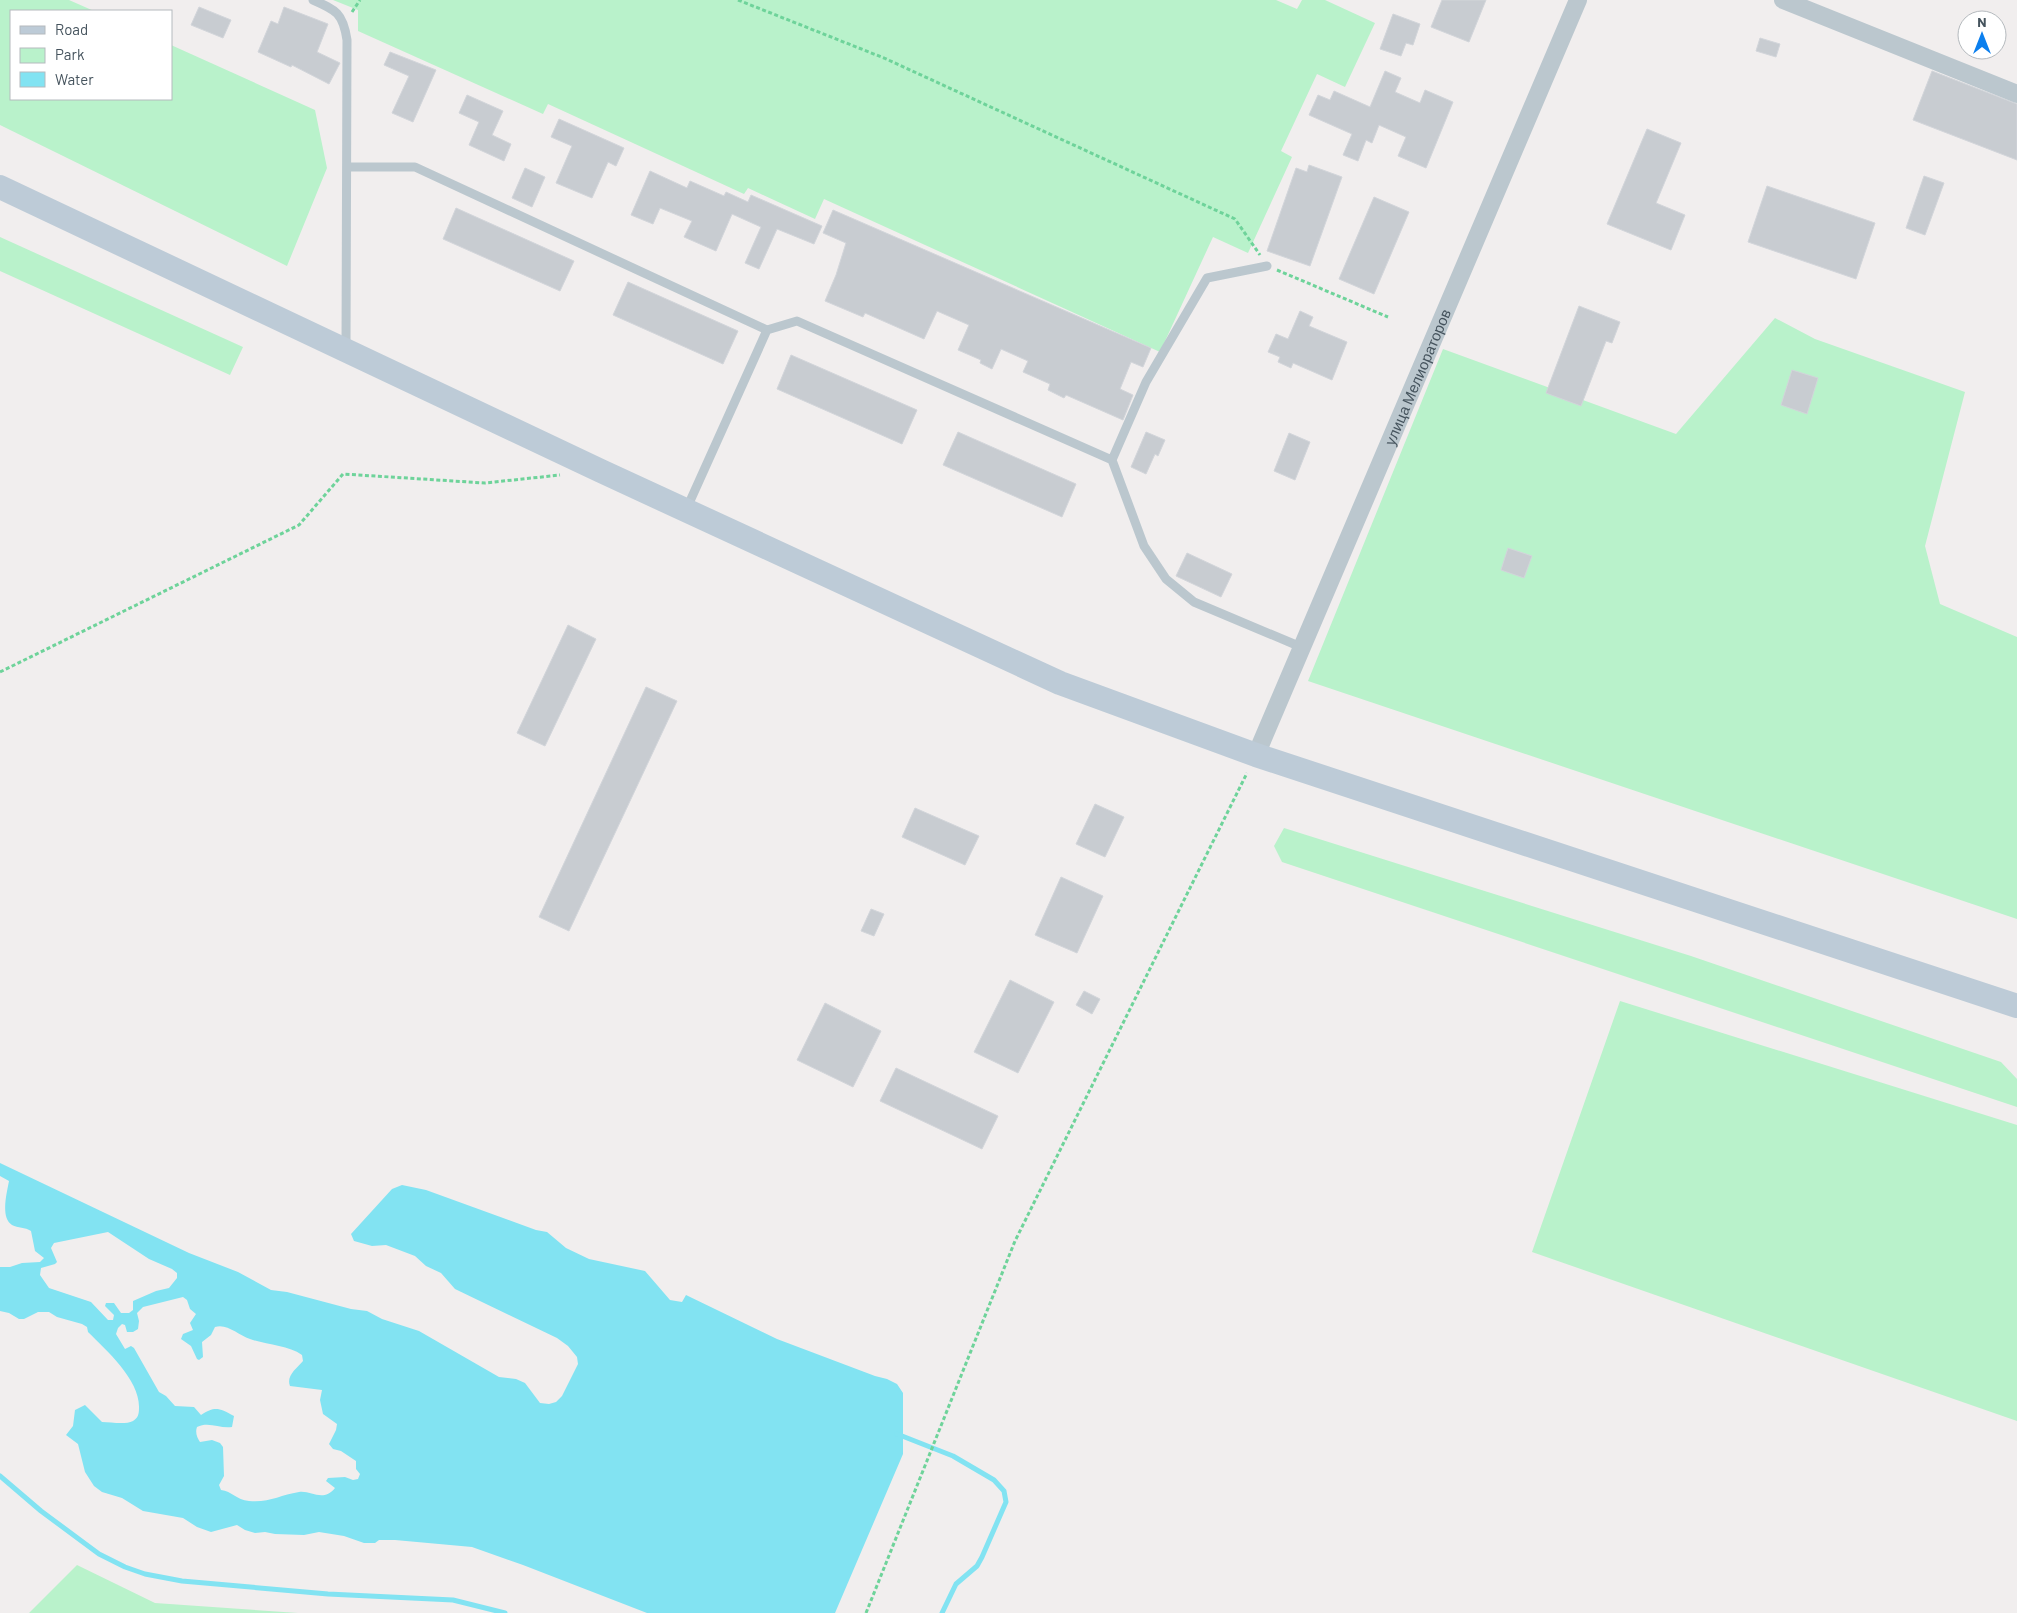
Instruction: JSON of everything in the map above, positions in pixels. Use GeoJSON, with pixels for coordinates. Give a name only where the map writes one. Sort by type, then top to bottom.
{"type":"FeatureCollection","features":[{"type":"Feature","properties":{"kind":"main road"},"geometry":{"type":"LineString","coordinates":[[0,187],[346,351],[1060,683],[1256,754],[2017,1006]]}},
{"type":"Feature","properties":{"kind":"street","name":"улица Мелиораторов"},"geometry":{"type":"LineString","coordinates":[[1256,754],[1578,0]]}},
{"type":"Feature","properties":{"kind":"street"},"geometry":{"type":"LineString","coordinates":[[1783,0],[2017,94]]}},
{"type":"Feature","properties":{"kind":"lane"},"geometry":{"type":"LineString","coordinates":[[313,0],[332,8],[344,23],[346,40],[346,351]]}},
{"type":"Feature","properties":{"kind":"lane"},"geometry":{"type":"LineString","coordinates":[[346,167],[415,167],[767,330],[797,321],[1112,460]]}},
{"type":"Feature","properties":{"kind":"lane"},"geometry":{"type":"LineString","coordinates":[[1267,266],[1207,278],[1146,382],[1112,460],[1144,546],[1166,579],[1194,602],[1302,647]]}},
{"type":"Feature","properties":{"kind":"lane"},"geometry":{"type":"LineString","coordinates":[[686,510],[767,330]]}},
{"type":"Feature","properties":{"kind":"path"},"geometry":{"type":"LineString","coordinates":[[738,0],[884,58],[1235,219],[1267,266],[1388,317]]}},
{"type":"Feature","properties":{"kind":"path"},"geometry":{"type":"LineString","coordinates":[[0,672],[299,525],[343,474],[485,484],[562,475]]}},
{"type":"Feature","properties":{"kind":"path"},"geometry":{"type":"LineString","coordinates":[[866,1613],[1015,1241],[1256,754]]}},
{"type":"Feature","properties":{"kind":"green space"},"geometry":{"type":"Polygon","coordinates":[[[0,0],[69,0],[92,10],[10,10],[10,100],[172,100],[172,45],[315,110],[327,168],[287,266],[0,125],[0,0]]]}},
{"type":"Feature","properties":{"kind":"green space"},"geometry":{"type":"Polygon","coordinates":[[[333,0],[1276,0],[1297,9],[1302,0],[1325,0],[1375,23],[1345,87],[1317,74],[1281,151],[1292,157],[1248,253],[1213,237],[1160,352],[824,199],[815,219],[748,188],[744,194],[548,104],[543,114],[358,31],[358,10],[333,0]]]}},
{"type":"Feature","properties":{"kind":"green space"},"geometry":{"type":"Polygon","coordinates":[[[0,237],[243,347],[230,375],[0,271],[0,237]]]}},
{"type":"Feature","properties":{"kind":"green space"},"geometry":{"type":"Polygon","coordinates":[[[1775,318],[1815,339],[1965,392],[1925,546],[1940,604],[2017,637],[2017,919],[1308,681],[1443,349],[1676,434],[1775,318]]]}},
{"type":"Feature","properties":{"kind":"green space"},"geometry":{"type":"Polygon","coordinates":[[[1284,828],[1691,956],[2001,1062],[2017,1079],[2017,1107],[1282,862],[1274,846],[1284,828]]]}},
{"type":"Feature","properties":{"kind":"green space"},"geometry":{"type":"Polygon","coordinates":[[[1620,1001],[2017,1125],[2017,1421],[1532,1252],[1620,1001]]]}},
{"type":"Feature","properties":{"kind":"green space"},"geometry":{"type":"Polygon","coordinates":[[[77,1565],[155,1603],[298,1613],[29,1613],[77,1565]]]}},
{"type":"Feature","properties":{"kind":"water"},"geometry":{"type":"Polygon","coordinates":[[[0,1163],[189,1253],[238,1272],[271,1290],[367,1311],[382,1319],[419,1331],[499,1377],[516,1379],[525,1383],[540,1403],[549,1404],[556,1402],[562,1396],[578,1364],[577,1357],[568,1346],[557,1338],[455,1289],[441,1273],[426,1266],[415,1256],[386,1245],[372,1246],[354,1241],[351,1234],[392,1189],[402,1185],[426,1190],[536,1230],[547,1232],[566,1248],[589,1259],[645,1271],[670,1300],[682,1302],[686,1295],[777,1339],[897,1384],[903,1393],[903,1454],[835,1613],[647,1613],[472,1547],[395,1540],[379,1540],[375,1543],[364,1543],[344,1536],[319,1532],[304,1535],[255,1533],[237,1525],[211,1532],[197,1527],[183,1518],[143,1511],[122,1498],[102,1492],[94,1486],[85,1472],[78,1444],[66,1435],[73,1426],[75,1410],[85,1405],[102,1422],[130,1422],[138,1416],[138,1397],[121,1367],[88,1332],[87,1327],[57,1317],[49,1312],[38,1312],[24,1319],[19,1319],[9,1313],[0,1311],[0,1267],[40,1262],[44,1258],[35,1251],[31,1231],[8,1222],[5,1204],[9,1181],[0,1176],[0,1163]],[[108,1232],[54,1243],[51,1248],[57,1262],[41,1268],[40,1275],[49,1288],[91,1302],[108,1320],[113,1320],[114,1315],[105,1306],[106,1303],[114,1303],[121,1313],[129,1313],[133,1310],[133,1301],[156,1291],[169,1288],[177,1278],[177,1273],[149,1259],[108,1232]],[[183,1297],[143,1307],[137,1313],[138,1329],[133,1332],[127,1332],[125,1325],[122,1324],[116,1334],[125,1349],[131,1346],[134,1348],[159,1392],[166,1396],[175,1406],[194,1407],[201,1415],[210,1410],[217,1409],[234,1416],[232,1427],[201,1425],[196,1429],[200,1442],[212,1440],[220,1443],[223,1447],[224,1476],[219,1485],[221,1490],[245,1500],[263,1501],[299,1492],[326,1495],[335,1488],[326,1481],[328,1478],[345,1477],[353,1480],[358,1479],[360,1474],[356,1469],[356,1461],[341,1451],[333,1449],[329,1444],[337,1424],[323,1414],[320,1400],[322,1390],[290,1386],[289,1379],[303,1361],[302,1355],[284,1347],[250,1339],[228,1328],[219,1326],[215,1327],[211,1335],[202,1342],[203,1357],[199,1360],[191,1346],[181,1339],[183,1334],[193,1330],[190,1323],[196,1314],[190,1309],[187,1300],[183,1297]]]}},
{"type":"Feature","properties":{"kind":"building"},"geometry":{"type":"Polygon","coordinates":[[[1442,0],[1486,0],[1469,42],[1431,27],[1442,0]]]}},
{"type":"Feature","properties":{"kind":"building"},"geometry":{"type":"Polygon","coordinates":[[[199,7],[231,20],[223,38],[191,25],[199,7]]]}},
{"type":"Feature","properties":{"kind":"building"},"geometry":{"type":"Polygon","coordinates":[[[284,7],[328,24],[317,52],[340,63],[329,84],[292,65],[291,67],[258,52],[271,21],[278,24],[284,7]]]}},
{"type":"Feature","properties":{"kind":"building"},"geometry":{"type":"Polygon","coordinates":[[[1393,14],[1420,24],[1413,45],[1406,43],[1401,56],[1380,49],[1393,14]]]}},
{"type":"Feature","properties":{"kind":"building"},"geometry":{"type":"Polygon","coordinates":[[[1760,38],[1780,44],[1776,57],[1756,51],[1760,38]]]}},
{"type":"Feature","properties":{"kind":"building"},"geometry":{"type":"Polygon","coordinates":[[[390,52],[436,70],[413,122],[392,113],[409,76],[384,65],[390,52]]]}},
{"type":"Feature","properties":{"kind":"building"},"geometry":{"type":"Polygon","coordinates":[[[1385,71],[1401,78],[1395,92],[1420,103],[1425,90],[1453,102],[1426,168],[1398,156],[1406,137],[1379,125],[1372,143],[1366,140],[1358,161],[1343,155],[1352,134],[1309,115],[1318,95],[1330,100],[1334,91],[1370,107],[1385,71]]]}},
{"type":"Feature","properties":{"kind":"building"},"geometry":{"type":"Polygon","coordinates":[[[1932,71],[2017,104],[2017,160],[1913,120],[1932,71]]]}},
{"type":"Feature","properties":{"kind":"building"},"geometry":{"type":"Polygon","coordinates":[[[467,95],[503,111],[492,135],[511,144],[504,161],[469,145],[479,122],[459,113],[467,95]]]}},
{"type":"Feature","properties":{"kind":"building"},"geometry":{"type":"Polygon","coordinates":[[[559,119],[624,148],[616,166],[608,162],[592,198],[556,183],[572,146],[551,137],[559,119]]]}},
{"type":"Feature","properties":{"kind":"building"},"geometry":{"type":"Polygon","coordinates":[[[1647,129],[1681,143],[1656,203],[1685,215],[1671,250],[1607,224],[1647,129]]]}},
{"type":"Feature","properties":{"kind":"building"},"geometry":{"type":"Polygon","coordinates":[[[1309,165],[1342,177],[1310,266],[1267,251],[1296,168],[1307,172],[1309,165]]]}},
{"type":"Feature","properties":{"kind":"building"},"geometry":{"type":"Polygon","coordinates":[[[525,168],[545,177],[532,207],[512,198],[525,168]]]}},
{"type":"Feature","properties":{"kind":"building"},"geometry":{"type":"Polygon","coordinates":[[[650,171],[687,188],[690,181],[724,196],[726,192],[748,202],[751,195],[822,226],[814,244],[777,229],[759,269],[745,263],[761,227],[732,214],[716,251],[684,237],[692,221],[660,208],[653,224],[631,215],[650,171]]]}},
{"type":"Feature","properties":{"kind":"building"},"geometry":{"type":"Polygon","coordinates":[[[1924,176],[1944,183],[1925,235],[1906,228],[1924,176]]]}},
{"type":"Feature","properties":{"kind":"building"},"geometry":{"type":"Polygon","coordinates":[[[1767,186],[1875,223],[1856,279],[1748,242],[1767,186]]]}},
{"type":"Feature","properties":{"kind":"building"},"geometry":{"type":"Polygon","coordinates":[[[1374,197],[1409,212],[1374,294],[1339,279],[1374,197]]]}},
{"type":"Feature","properties":{"kind":"building"},"geometry":{"type":"Polygon","coordinates":[[[456,208],[574,261],[560,291],[443,239],[456,208]]]}},
{"type":"Feature","properties":{"kind":"building"},"geometry":{"type":"Polygon","coordinates":[[[833,210],[1151,348],[1143,367],[1131,362],[1120,389],[1133,395],[1123,420],[1066,395],[1064,398],[1048,390],[1050,384],[1023,372],[1028,361],[1001,349],[992,369],[980,363],[981,360],[958,350],[969,325],[937,311],[924,339],[865,313],[863,317],[825,301],[846,243],[823,233],[833,210]]]}},
{"type":"Feature","properties":{"kind":"building"},"geometry":{"type":"Polygon","coordinates":[[[628,282],[738,331],[723,364],[613,315],[628,282]]]}},
{"type":"Feature","properties":{"kind":"building"},"geometry":{"type":"Polygon","coordinates":[[[1579,306],[1620,322],[1612,343],[1606,341],[1581,406],[1546,393],[1579,306]]]}},
{"type":"Feature","properties":{"kind":"building"},"geometry":{"type":"Polygon","coordinates":[[[1300,311],[1313,317],[1309,326],[1347,342],[1332,380],[1293,363],[1291,368],[1278,362],[1280,357],[1268,352],[1276,334],[1288,339],[1300,311]]]}},
{"type":"Feature","properties":{"kind":"building"},"geometry":{"type":"Polygon","coordinates":[[[791,355],[917,410],[902,444],[777,389],[791,355]]]}},
{"type":"Feature","properties":{"kind":"building"},"geometry":{"type":"Polygon","coordinates":[[[1792,370],[1818,378],[1807,414],[1781,405],[1792,370]]]}},
{"type":"Feature","properties":{"kind":"building"},"geometry":{"type":"Polygon","coordinates":[[[958,432],[1076,484],[1062,517],[943,465],[958,432]]]}},
{"type":"Feature","properties":{"kind":"building"},"geometry":{"type":"Polygon","coordinates":[[[1146,432],[1165,440],[1158,456],[1155,454],[1146,474],[1131,467],[1146,432]]]}},
{"type":"Feature","properties":{"kind":"building"},"geometry":{"type":"Polygon","coordinates":[[[1289,433],[1310,442],[1295,480],[1274,471],[1289,433]]]}},
{"type":"Feature","properties":{"kind":"building"},"geometry":{"type":"Polygon","coordinates":[[[1508,548],[1532,556],[1524,578],[1501,570],[1508,548]]]}},
{"type":"Feature","properties":{"kind":"building"},"geometry":{"type":"Polygon","coordinates":[[[1187,553],[1232,574],[1221,597],[1176,576],[1187,553]]]}},
{"type":"Feature","properties":{"kind":"building"},"geometry":{"type":"Polygon","coordinates":[[[568,625],[596,639],[545,746],[517,733],[568,625]]]}},
{"type":"Feature","properties":{"kind":"building"},"geometry":{"type":"Polygon","coordinates":[[[646,687],[677,701],[569,931],[539,917],[646,687]]]}},
{"type":"Feature","properties":{"kind":"building"},"geometry":{"type":"Polygon","coordinates":[[[1095,804],[1124,817],[1105,857],[1076,844],[1095,804]]]}},
{"type":"Feature","properties":{"kind":"building"},"geometry":{"type":"Polygon","coordinates":[[[915,808],[979,836],[965,865],[902,837],[915,808]]]}},
{"type":"Feature","properties":{"kind":"building"},"geometry":{"type":"Polygon","coordinates":[[[1061,877],[1103,896],[1077,953],[1035,935],[1061,877]]]}},
{"type":"Feature","properties":{"kind":"building"},"geometry":{"type":"Polygon","coordinates":[[[871,909],[884,914],[874,936],[861,931],[871,909]]]}},
{"type":"Feature","properties":{"kind":"building"},"geometry":{"type":"Polygon","coordinates":[[[1010,980],[1054,1002],[1018,1073],[974,1052],[1010,980]]]}},
{"type":"Feature","properties":{"kind":"building"},"geometry":{"type":"Polygon","coordinates":[[[1084,991],[1100,999],[1092,1014],[1076,1005],[1084,991]]]}},
{"type":"Feature","properties":{"kind":"building"},"geometry":{"type":"Polygon","coordinates":[[[825,1003],[881,1031],[853,1087],[797,1060],[825,1003]]]}},
{"type":"Feature","properties":{"kind":"building"},"geometry":{"type":"Polygon","coordinates":[[[896,1068],[998,1116],[982,1149],[880,1101],[896,1068]]]}},
{"type":"Feature","properties":{"kind":"waterway"},"geometry":{"type":"LineString","coordinates":[[897,1434],[953,1456],[994,1480],[1004,1491],[1006,1502],[982,1557],[977,1566],[956,1584],[942,1613]]}},
{"type":"Feature","properties":{"kind":"waterway"},"geometry":{"type":"LineString","coordinates":[[0,1476],[41,1511],[99,1554],[125,1567],[145,1574],[182,1581],[328,1594],[453,1600],[505,1613]]}}]}
